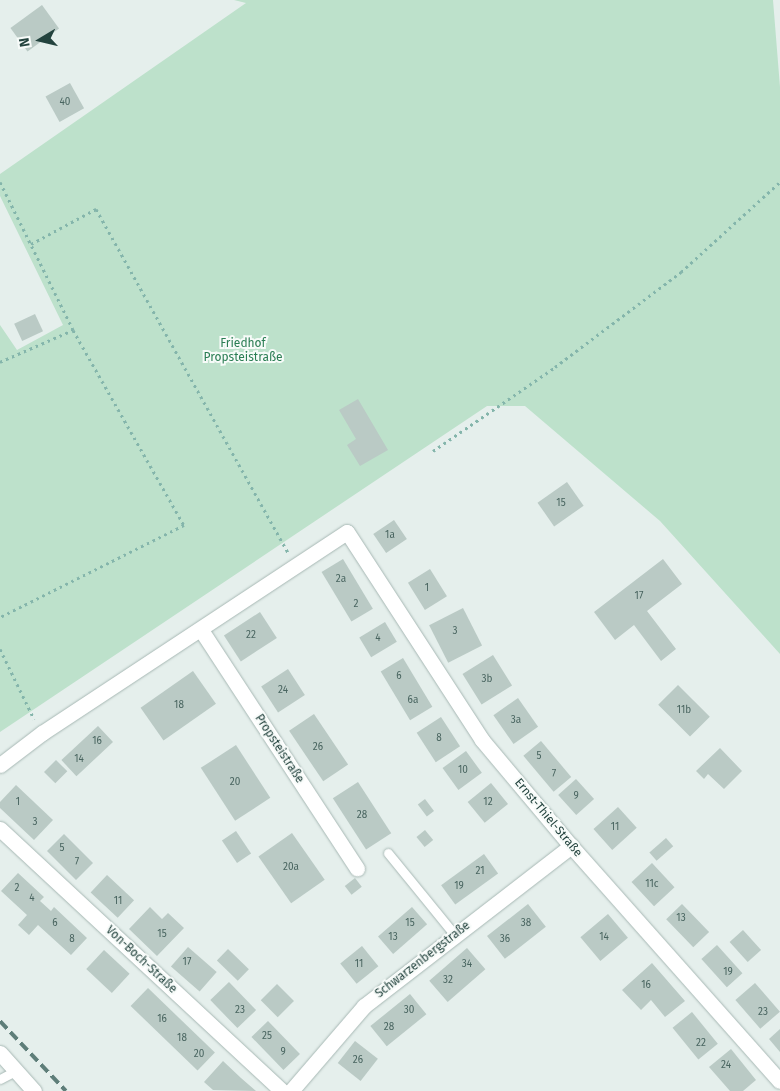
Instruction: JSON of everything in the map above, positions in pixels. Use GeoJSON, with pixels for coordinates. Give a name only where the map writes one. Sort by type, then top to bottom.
{"type":"FeatureCollection","features":[{"type":"Feature","properties":{"kind":"street","name":"Ernst-Thiel-Straße"},"geometry":{"type":"LineString","coordinates":[[296,566],[347,532],[482,740],[571,846],[780,1081]]}},
{"type":"Feature","properties":{"kind":"street"},"geometry":{"type":"LineString","coordinates":[[0,765],[42,733],[202,630],[296,566]]}},
{"type":"Feature","properties":{"kind":"street","name":"Propsteistraße"},"geometry":{"type":"LineString","coordinates":[[202,630],[356,868]]}},
{"type":"Feature","properties":{"kind":"street","name":"Von-Boch-Straße"},"geometry":{"type":"LineString","coordinates":[[0,829],[282,1091]]}},
{"type":"Feature","properties":{"kind":"street","name":"Schwarzenbergstraße"},"geometry":{"type":"LineString","coordinates":[[291,1091],[364,1006],[454,934],[571,846]]}},
{"type":"Feature","properties":{"kind":"street"},"geometry":{"type":"LineString","coordinates":[[0,1053],[34,1091]]}},
{"type":"Feature","properties":{"kind":"lane"},"geometry":{"type":"LineString","coordinates":[[388,854],[454,934]]}},
{"type":"Feature","properties":{"kind":"lane"},"geometry":{"type":"LineString","coordinates":[[0,1078],[15,1070]]}},
{"type":"Feature","properties":{"kind":"path"},"geometry":{"type":"LineString","coordinates":[[0,182],[73,330],[184,525],[0,617]]}},
{"type":"Feature","properties":{"kind":"path"},"geometry":{"type":"LineString","coordinates":[[433,451],[555,367],[681,272],[768,197],[780,182]]}},
{"type":"Feature","properties":{"kind":"path"},"geometry":{"type":"LineString","coordinates":[[31,244],[96,209],[296,566]]}},
{"type":"Feature","properties":{"kind":"path"},"geometry":{"type":"LineString","coordinates":[[0,362],[73,330]]}},
{"type":"Feature","properties":{"kind":"path"},"geometry":{"type":"LineString","coordinates":[[0,649],[42,733]]}},
{"type":"Feature","properties":{"kind":"green space","name":"Friedhof Propsteistraße"},"geometry":{"type":"Polygon","coordinates":[[[234,0],[773,0],[780,87],[780,654],[660,521],[525,406],[487,406],[0,732],[0,325],[17,350],[63,325],[0,196],[0,174],[246,3],[234,0]]]}},
{"type":"Feature","properties":{"kind":"building"},"geometry":{"type":"Polygon","coordinates":[[[42,5],[59,28],[27,51],[10,28],[42,5]]]}},
{"type":"Feature","properties":{"kind":"building"},"geometry":{"type":"Polygon","coordinates":[[[70,83],[84,108],[60,122],[46,97],[70,83]]]}},
{"type":"Feature","properties":{"kind":"building"},"geometry":{"type":"Polygon","coordinates":[[[35,314],[43,331],[22,341],[14,324],[35,314]]]}},
{"type":"Feature","properties":{"kind":"building"},"geometry":{"type":"Polygon","coordinates":[[[358,399],[388,450],[360,466],[347,445],[356,439],[339,410],[358,399]]]}},
{"type":"Feature","properties":{"kind":"building"},"geometry":{"type":"Polygon","coordinates":[[[567,482],[584,506],[554,526],[538,503],[567,482]]]}},
{"type":"Feature","properties":{"kind":"building"},"geometry":{"type":"Polygon","coordinates":[[[394,520],[407,539],[386,553],[373,534],[394,520]]]}},
{"type":"Feature","properties":{"kind":"building"},"geometry":{"type":"Polygon","coordinates":[[[343,559],[373,609],[351,622],[322,572],[343,559]]]}},
{"type":"Feature","properties":{"kind":"building"},"geometry":{"type":"Polygon","coordinates":[[[663,559],[682,584],[647,611],[676,649],[661,661],[634,625],[615,640],[594,612],[663,559]]]}},
{"type":"Feature","properties":{"kind":"building"},"geometry":{"type":"Polygon","coordinates":[[[430,569],[447,596],[425,610],[408,583],[430,569]]]}},
{"type":"Feature","properties":{"kind":"building"},"geometry":{"type":"Polygon","coordinates":[[[463,608],[482,645],[448,663],[429,625],[463,608]]]}},
{"type":"Feature","properties":{"kind":"building"},"geometry":{"type":"Polygon","coordinates":[[[260,612],[277,638],[241,661],[224,635],[260,612]]]}},
{"type":"Feature","properties":{"kind":"building"},"geometry":{"type":"Polygon","coordinates":[[[385,622],[397,642],[371,657],[359,637],[385,622]]]}},
{"type":"Feature","properties":{"kind":"building"},"geometry":{"type":"Polygon","coordinates":[[[493,655],[512,686],[482,705],[462,674],[493,655]]]}},
{"type":"Feature","properties":{"kind":"building"},"geometry":{"type":"Polygon","coordinates":[[[403,658],[432,707],[410,720],[381,671],[403,658]]]}},
{"type":"Feature","properties":{"kind":"building"},"geometry":{"type":"Polygon","coordinates":[[[288,669],[305,695],[278,712],[261,686],[288,669]]]}},
{"type":"Feature","properties":{"kind":"building"},"geometry":{"type":"Polygon","coordinates":[[[193,671],[216,704],[164,740],[141,708],[193,671]]]}},
{"type":"Feature","properties":{"kind":"building"},"geometry":{"type":"Polygon","coordinates":[[[678,685],[710,717],[690,737],[658,705],[678,685]]]}},
{"type":"Feature","properties":{"kind":"building"},"geometry":{"type":"Polygon","coordinates":[[[518,698],[538,727],[514,744],[493,715],[518,698]]]}},
{"type":"Feature","properties":{"kind":"building"},"geometry":{"type":"Polygon","coordinates":[[[314,714],[348,765],[323,781],[289,731],[314,714]]]}},
{"type":"Feature","properties":{"kind":"building"},"geometry":{"type":"Polygon","coordinates":[[[441,717],[460,746],[436,762],[417,733],[441,717]]]}},
{"type":"Feature","properties":{"kind":"building"},"geometry":{"type":"Polygon","coordinates":[[[98,726],[113,742],[76,776],[61,760],[98,726]]]}},
{"type":"Feature","properties":{"kind":"building"},"geometry":{"type":"Polygon","coordinates":[[[541,741],[571,777],[554,792],[523,756],[541,741]]]}},
{"type":"Feature","properties":{"kind":"building"},"geometry":{"type":"Polygon","coordinates":[[[236,745],[270,798],[235,821],[201,768],[236,745]]]}},
{"type":"Feature","properties":{"kind":"building"},"geometry":{"type":"Polygon","coordinates":[[[720,748],[742,771],[724,789],[708,774],[704,779],[696,771],[720,748]]]}},
{"type":"Feature","properties":{"kind":"building"},"geometry":{"type":"Polygon","coordinates":[[[466,751],[482,773],[458,790],[443,768],[466,751]]]}},
{"type":"Feature","properties":{"kind":"building"},"geometry":{"type":"Polygon","coordinates":[[[56,760],[67,771],[55,783],[44,772],[56,760]]]}},
{"type":"Feature","properties":{"kind":"building"},"geometry":{"type":"Polygon","coordinates":[[[576,779],[594,799],[576,815],[558,795],[576,779]]]}},
{"type":"Feature","properties":{"kind":"building"},"geometry":{"type":"Polygon","coordinates":[[[358,782],[391,833],[366,849],[333,798],[358,782]]]}},
{"type":"Feature","properties":{"kind":"building"},"geometry":{"type":"Polygon","coordinates":[[[491,783],[508,804],[485,823],[468,802],[491,783]]]}},
{"type":"Feature","properties":{"kind":"building"},"geometry":{"type":"Polygon","coordinates":[[[16,785],[53,820],[34,840],[0,808],[0,802],[16,785]]]}},
{"type":"Feature","properties":{"kind":"building"},"geometry":{"type":"Polygon","coordinates":[[[425,799],[434,811],[427,816],[418,804],[425,799]]]}},
{"type":"Feature","properties":{"kind":"building"},"geometry":{"type":"Polygon","coordinates":[[[618,807],[637,828],[612,850],[593,829],[618,807]]]}},
{"type":"Feature","properties":{"kind":"building"},"geometry":{"type":"Polygon","coordinates":[[[425,830],[433,840],[425,847],[416,837],[425,830]]]}},
{"type":"Feature","properties":{"kind":"building"},"geometry":{"type":"Polygon","coordinates":[[[236,831],[251,853],[237,863],[222,841],[236,831]]]}},
{"type":"Feature","properties":{"kind":"building"},"geometry":{"type":"Polygon","coordinates":[[[292,833],[325,880],[291,903],[258,857],[292,833]]]}},
{"type":"Feature","properties":{"kind":"building"},"geometry":{"type":"Polygon","coordinates":[[[64,834],[93,863],[76,880],[47,851],[64,834]]]}},
{"type":"Feature","properties":{"kind":"building"},"geometry":{"type":"Polygon","coordinates":[[[666,838],[673,846],[657,861],[649,852],[666,838]]]}},
{"type":"Feature","properties":{"kind":"building"},"geometry":{"type":"Polygon","coordinates":[[[484,854],[498,873],[455,905],[441,885],[484,854]]]}},
{"type":"Feature","properties":{"kind":"building"},"geometry":{"type":"Polygon","coordinates":[[[652,863],[675,887],[654,906],[632,882],[652,863]]]}},
{"type":"Feature","properties":{"kind":"building"},"geometry":{"type":"Polygon","coordinates":[[[18,873],[44,897],[40,901],[51,911],[54,907],[87,938],[71,955],[38,925],[29,935],[18,925],[27,915],[1,891],[18,873]]]}},
{"type":"Feature","properties":{"kind":"building"},"geometry":{"type":"Polygon","coordinates":[[[107,875],[134,900],[118,918],[91,893],[107,875]]]}},
{"type":"Feature","properties":{"kind":"building"},"geometry":{"type":"Polygon","coordinates":[[[355,878],[362,887],[352,895],[345,886],[355,878]]]}},
{"type":"Feature","properties":{"kind":"building"},"geometry":{"type":"Polygon","coordinates":[[[528,904],[546,927],[505,959],[487,936],[528,904]]]}},
{"type":"Feature","properties":{"kind":"building"},"geometry":{"type":"Polygon","coordinates":[[[682,904],[709,932],[693,947],[666,919],[682,904]]]}},
{"type":"Feature","properties":{"kind":"building"},"geometry":{"type":"Polygon","coordinates":[[[150,907],[162,919],[168,913],[184,928],[157,956],[129,929],[150,907]]]}},
{"type":"Feature","properties":{"kind":"building"},"geometry":{"type":"Polygon","coordinates":[[[412,907],[427,924],[393,954],[378,937],[412,907]]]}},
{"type":"Feature","properties":{"kind":"building"},"geometry":{"type":"Polygon","coordinates":[[[608,914],[628,938],[600,961],[580,937],[608,914]]]}},
{"type":"Feature","properties":{"kind":"building"},"geometry":{"type":"Polygon","coordinates":[[[743,930],[761,950],[748,962],[730,942],[743,930]]]}},
{"type":"Feature","properties":{"kind":"building"},"geometry":{"type":"Polygon","coordinates":[[[717,945],[742,973],[727,987],[701,959],[717,945]]]}},
{"type":"Feature","properties":{"kind":"building"},"geometry":{"type":"Polygon","coordinates":[[[362,946],[378,966],[357,984],[340,964],[362,946]]]}},
{"type":"Feature","properties":{"kind":"building"},"geometry":{"type":"Polygon","coordinates":[[[188,947],[217,972],[200,992],[171,967],[188,947]]]}},
{"type":"Feature","properties":{"kind":"building"},"geometry":{"type":"Polygon","coordinates":[[[467,948],[485,969],[448,1002],[429,981],[467,948]]]}},
{"type":"Feature","properties":{"kind":"building"},"geometry":{"type":"Polygon","coordinates":[[[228,949],[249,969],[238,981],[217,961],[228,949]]]}},
{"type":"Feature","properties":{"kind":"building"},"geometry":{"type":"Polygon","coordinates":[[[104,950],[130,974],[112,993],[86,969],[104,950]]]}},
{"type":"Feature","properties":{"kind":"building"},"geometry":{"type":"Polygon","coordinates":[[[652,963],[685,1001],[665,1017],[651,1000],[641,1010],[622,990],[652,963]]]}},
{"type":"Feature","properties":{"kind":"building"},"geometry":{"type":"Polygon","coordinates":[[[229,982],[256,1010],[237,1028],[210,1000],[229,982]]]}},
{"type":"Feature","properties":{"kind":"building"},"geometry":{"type":"Polygon","coordinates":[[[755,983],[780,1012],[760,1029],[735,1000],[755,983]]]}},
{"type":"Feature","properties":{"kind":"building"},"geometry":{"type":"Polygon","coordinates":[[[277,984],[294,1001],[278,1017],[261,1000],[277,984]]]}},
{"type":"Feature","properties":{"kind":"building"},"geometry":{"type":"Polygon","coordinates":[[[148,988],[215,1053],[198,1071],[131,1006],[148,988]]]}},
{"type":"Feature","properties":{"kind":"building"},"geometry":{"type":"Polygon","coordinates":[[[410,994],[426,1014],[387,1046],[370,1026],[410,994]]]}},
{"type":"Feature","properties":{"kind":"building"},"geometry":{"type":"Polygon","coordinates":[[[692,1012],[718,1044],[698,1060],[673,1028],[692,1012]]]}},
{"type":"Feature","properties":{"kind":"building"},"geometry":{"type":"Polygon","coordinates":[[[268,1021],[300,1054],[283,1070],[251,1037],[268,1021]]]}},
{"type":"Feature","properties":{"kind":"building"},"geometry":{"type":"Polygon","coordinates":[[[780,1029],[780,1052],[769,1039],[780,1029]]]}},
{"type":"Feature","properties":{"kind":"building"},"geometry":{"type":"Polygon","coordinates":[[[355,1041],[378,1059],[361,1081],[338,1063],[355,1041]]]}},
{"type":"Feature","properties":{"kind":"building"},"geometry":{"type":"Polygon","coordinates":[[[731,1049],[756,1080],[743,1091],[730,1091],[709,1067],[731,1049]]]}},
{"type":"Feature","properties":{"kind":"building"},"geometry":{"type":"Polygon","coordinates":[[[223,1061],[256,1091],[213,1090],[204,1082],[223,1061]]]}},
{"type":"Feature","properties":{"kind":"railway"},"geometry":{"type":"LineString","coordinates":[[0,1021],[66,1091]]}}]}
